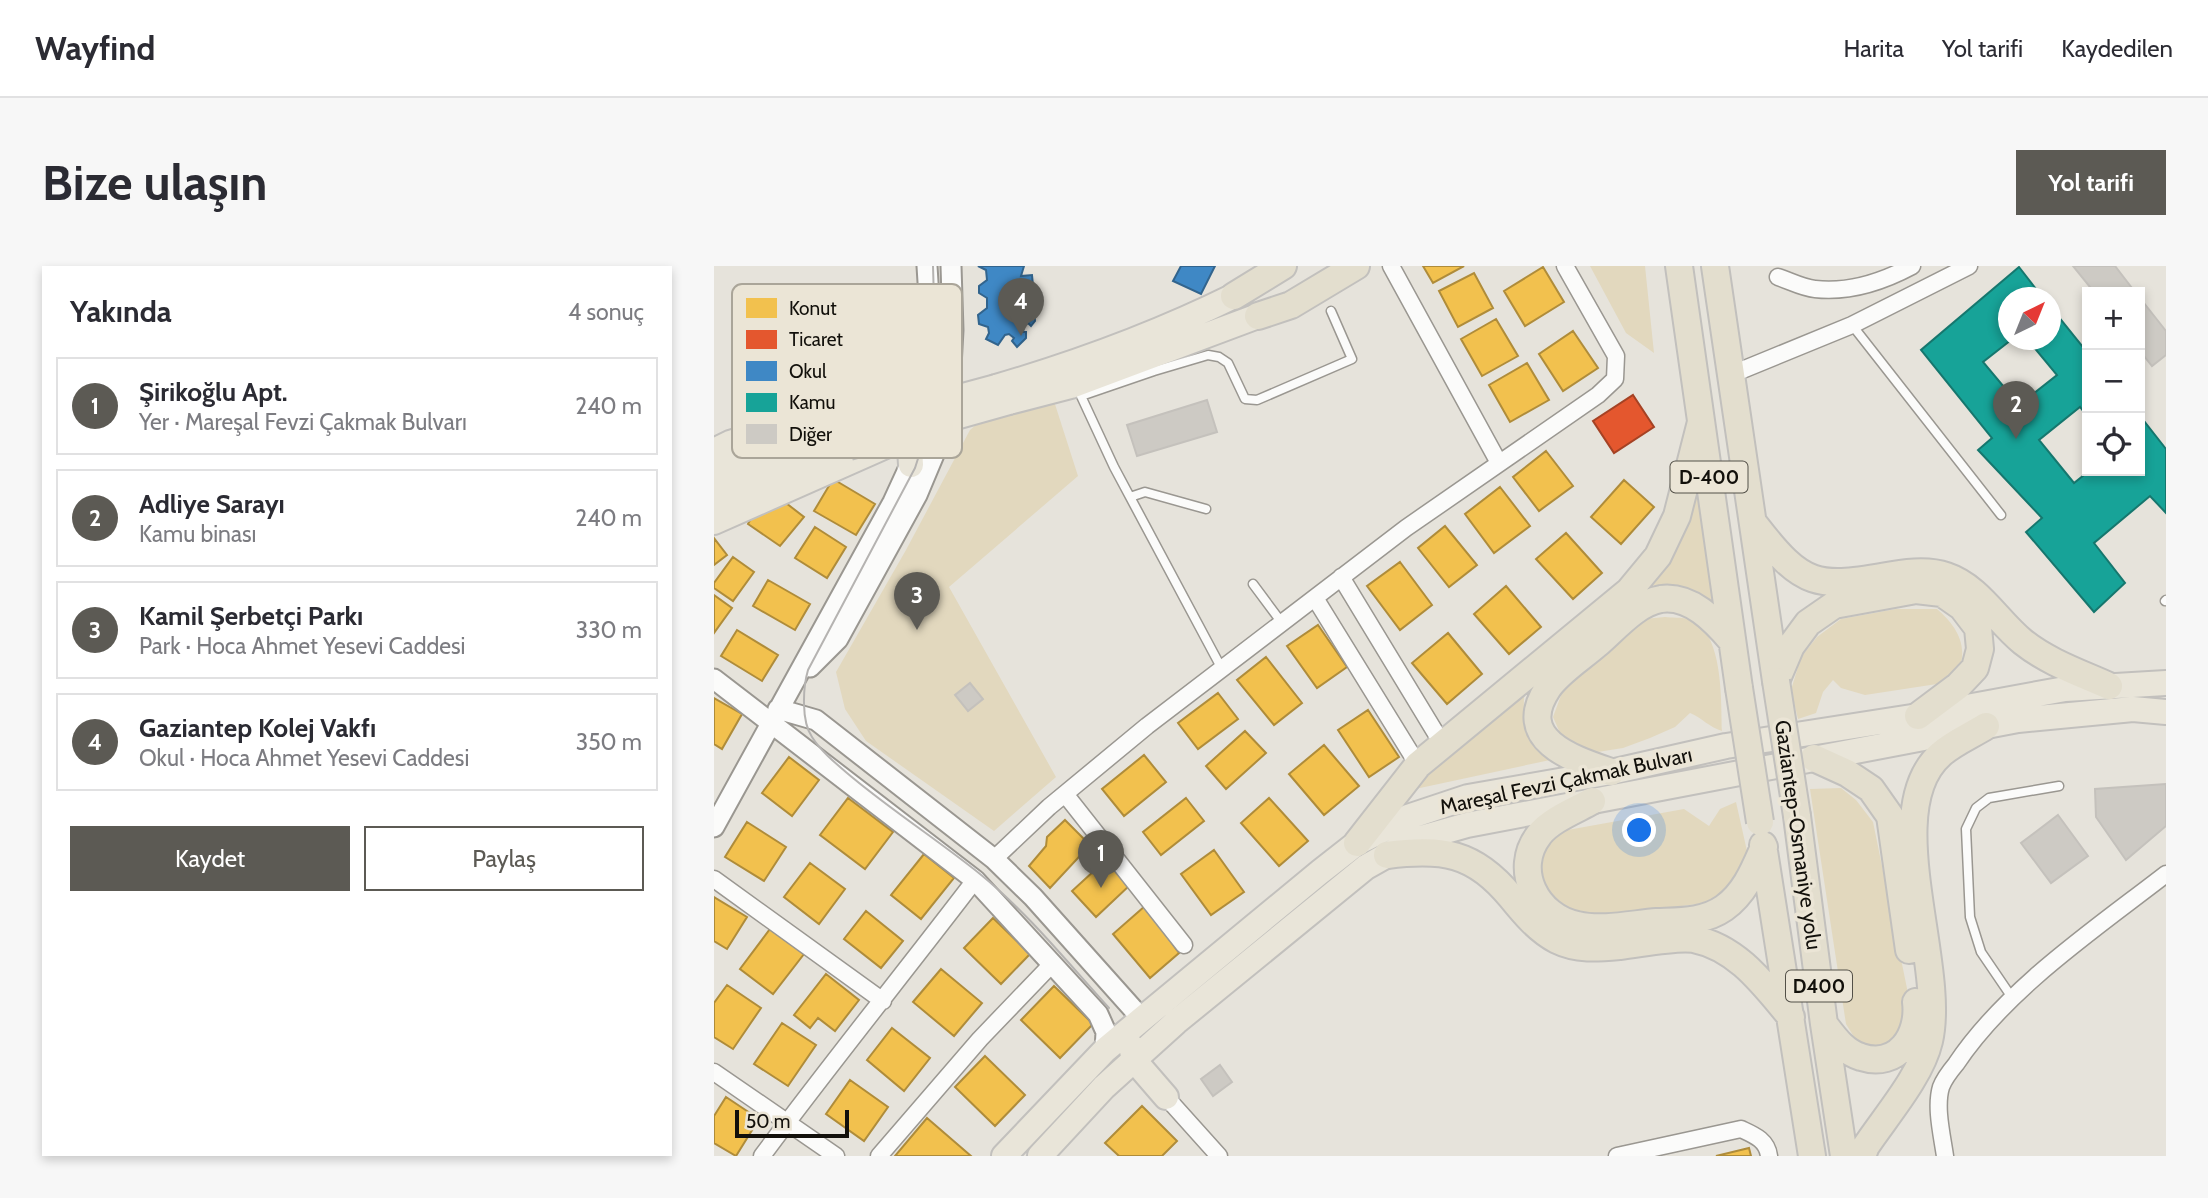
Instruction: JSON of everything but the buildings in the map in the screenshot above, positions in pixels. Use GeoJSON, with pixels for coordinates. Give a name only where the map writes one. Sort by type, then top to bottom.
{"type":"FeatureCollection","features":[{"type":"Feature","properties":{"kind":"highway"},"geometry":{"type":"LineString","coordinates":[[1234,296],[1273,266]]}},
{"type":"Feature","properties":{"kind":"highway"},"geometry":{"type":"LineString","coordinates":[[1234,296],[1283,266]]}},
{"type":"Feature","properties":{"kind":"highway"},"geometry":{"type":"LineString","coordinates":[[1258,316],[1325,266]]}},
{"type":"Feature","properties":{"kind":"highway"},"geometry":{"type":"LineString","coordinates":[[1258,316],[1291,305],[1356,266]]}},
{"type":"Feature","properties":{"kind":"highway","name":"D-400"},"geometry":{"type":"LineString","coordinates":[[1715,266],[1776,681]]}},
{"type":"Feature","properties":{"kind":"highway","name":"D-400"},"geometry":{"type":"LineString","coordinates":[[1678,270],[1739,688]]}},
{"type":"Feature","properties":{"kind":"highway"},"geometry":{"type":"LineString","coordinates":[[1357,843],[1418,765],[1629,591],[1658,556],[1677,516],[1701,422]]}},
{"type":"Feature","properties":{"kind":"highway"},"geometry":{"type":"LineString","coordinates":[[1752,522],[1778,555],[1798,573],[1824,583],[1857,582],[1925,572],[1946,576],[1966,586],[2021,640],[2043,657],[2109,686]]}},
{"type":"Feature","properties":{"kind":"highway"},"geometry":{"type":"LineString","coordinates":[[1776,681],[1791,646],[1808,623],[1834,605],[1916,590],[1942,593],[1962,607],[1978,628],[1980,649],[1975,668],[1958,686],[1918,716]]}},
{"type":"Feature","properties":{"kind":"highway"},"geometry":{"type":"LineString","coordinates":[[1611,772],[1558,750],[1544,738],[1537,722],[1539,704],[1549,686],[1642,605],[1663,599],[1685,602],[1711,617],[1732,641]]}},
{"type":"Feature","properties":{"kind":"highway","name":"Gaziantep-Osmaniye yolu"},"geometry":{"type":"LineString","coordinates":[[1776,681],[1844,1156]]}},
{"type":"Feature","properties":{"kind":"highway","name":"Gaziantep-Osmaniye yolu"},"geometry":{"type":"LineString","coordinates":[[1739,688],[1812,1156]]}},
{"type":"Feature","properties":{"kind":"highway"},"geometry":{"type":"LineString","coordinates":[[1862,1156],[1914,1074],[1929,1043],[1933,1010],[1913,846],[1917,793],[1926,772],[1941,754],[1986,726]]}},
{"type":"Feature","properties":{"kind":"highway"},"geometry":{"type":"LineString","coordinates":[[1814,758],[1847,773],[1871,789],[1890,816],[1917,1007],[1908,1044],[1893,1056],[1877,1060],[1860,1057],[1844,1048],[1824,1024]]}},
{"type":"Feature","properties":{"kind":"highway"},"geometry":{"type":"LineString","coordinates":[[1592,801],[1539,833],[1530,851],[1528,867],[1530,887],[1542,906],[1560,920],[1579,926],[1599,927],[1703,919],[1722,910],[1739,895],[1751,877],[1762,834]]}},
{"type":"Feature","properties":{"kind":"highway"},"geometry":{"type":"LineString","coordinates":[[1387,855],[1423,851],[1452,854],[1476,865],[1501,884],[1539,928],[1558,940],[1579,948],[1692,939],[1715,946],[1734,955],[1791,1017]]}},
{"type":"Feature","properties":{"kind":"main road"},"geometry":{"type":"LineString","coordinates":[[1002,395],[1180,323],[1234,296]]}},
{"type":"Feature","properties":{"kind":"main road"},"geometry":{"type":"LineString","coordinates":[[962,406],[1002,395],[1071,386],[1258,316]]}},
{"type":"Feature","properties":{"kind":"main road"},"geometry":{"type":"LineString","coordinates":[[714,451],[732,442]]}},
{"type":"Feature","properties":{"kind":"main road"},"geometry":{"type":"LineString","coordinates":[[714,475],[754,458]]}},
{"type":"Feature","properties":{"kind":"main road"},"geometry":{"type":"LineString","coordinates":[[714,499],[803,458]]}},
{"type":"Feature","properties":{"kind":"main road"},"geometry":{"type":"LineString","coordinates":[[714,522],[859,458]]}},
{"type":"Feature","properties":{"kind":"main road"},"geometry":{"type":"LineString","coordinates":[[911,458],[911,465]]}},
{"type":"Feature","properties":{"kind":"main road","name":"Mareşal Fevzi Çakmak Bulvarı"},"geometry":{"type":"LineString","coordinates":[[1004,1156],[1105,1050],[1137,1023],[1357,843],[1408,817],[1468,797],[1611,772],[1726,746],[1918,716],[2066,689],[2166,683]]}},
{"type":"Feature","properties":{"kind":"main road","name":"Mareşal Fevzi Çakmak Bulvarı"},"geometry":{"type":"LineString","coordinates":[[1040,1156],[1104,1087],[1176,1022],[1366,867],[1413,840],[1467,825],[2018,720],[2133,709],[2166,712]]}},
{"type":"Feature","properties":{"kind":"main road"},"geometry":{"type":"LineString","coordinates":[[1166,1097],[1158,1060],[1176,1022]]}},
{"type":"Feature","properties":{"kind":"main road"},"geometry":{"type":"LineString","coordinates":[[1137,1023],[1130,1040],[1134,1060],[1166,1097]]}},
{"type":"Feature","properties":{"kind":"street"},"geometry":{"type":"LineString","coordinates":[[927,266],[928,284]]}},
{"type":"Feature","properties":{"kind":"street"},"geometry":{"type":"LineString","coordinates":[[951,266],[952,284]]}},
{"type":"Feature","properties":{"kind":"street"},"geometry":{"type":"LineString","coordinates":[[1391,266],[1499,463]]}},
{"type":"Feature","properties":{"kind":"street"},"geometry":{"type":"LineString","coordinates":[[994,859],[1065,794],[1147,726],[1406,528],[1598,395],[1615,379],[1616,356],[1565,266]]}},
{"type":"Feature","properties":{"kind":"street"},"geometry":{"type":"LineString","coordinates":[[1778,277],[1814,289],[1846,289],[1889,278],[1912,266]]}},
{"type":"Feature","properties":{"kind":"street"},"geometry":{"type":"LineString","coordinates":[[1730,375],[1852,325],[1969,266]]}},
{"type":"Feature","properties":{"kind":"street"},"geometry":{"type":"LineString","coordinates":[[714,827],[893,502],[914,458]]}},
{"type":"Feature","properties":{"kind":"street"},"geometry":{"type":"LineString","coordinates":[[792,686],[838,639],[917,495],[932,458]]}},
{"type":"Feature","properties":{"kind":"street"},"geometry":{"type":"LineString","coordinates":[[1341,577],[1443,745]]}},
{"type":"Feature","properties":{"kind":"street"},"geometry":{"type":"LineString","coordinates":[[1315,598],[1418,765]]}},
{"type":"Feature","properties":{"kind":"street"},"geometry":{"type":"LineString","coordinates":[[714,679],[774,716],[975,880],[1098,1014],[1106,1032],[1105,1050]]}},
{"type":"Feature","properties":{"kind":"street"},"geometry":{"type":"LineString","coordinates":[[774,716],[816,720],[994,859],[1033,897],[1137,1023]]}},
{"type":"Feature","properties":{"kind":"street"},"geometry":{"type":"LineString","coordinates":[[1065,794],[1184,945]]}},
{"type":"Feature","properties":{"kind":"street"},"geometry":{"type":"LineString","coordinates":[[1945,1156],[1940,1110],[1941,1087],[1965,1050],[2034,978],[2166,874]]}},
{"type":"Feature","properties":{"kind":"street"},"geometry":{"type":"LineString","coordinates":[[714,879],[883,1001]]}},
{"type":"Feature","properties":{"kind":"street"},"geometry":{"type":"LineString","coordinates":[[762,1156],[831,1063],[883,1001],[975,880]]}},
{"type":"Feature","properties":{"kind":"street"},"geometry":{"type":"LineString","coordinates":[[878,1156],[980,1039],[1052,964]]}},
{"type":"Feature","properties":{"kind":"street"},"geometry":{"type":"LineString","coordinates":[[714,1072],[836,1156]]}},
{"type":"Feature","properties":{"kind":"street"},"geometry":{"type":"LineString","coordinates":[[1166,1097],[1219,1156]]}},
{"type":"Feature","properties":{"kind":"street"},"geometry":{"type":"LineString","coordinates":[[1617,1156],[1741,1129],[1759,1137],[1769,1156]]}},
{"type":"Feature","properties":{"kind":"lane"},"geometry":{"type":"LineString","coordinates":[[1222,669],[1130,497],[1081,396],[1208,355],[1219,357],[1228,363],[1243,396],[1249,400],[1257,400],[1352,359],[1331,311]]}},
{"type":"Feature","properties":{"kind":"lane"},"geometry":{"type":"LineString","coordinates":[[1852,325],[2001,515]]}},
{"type":"Feature","properties":{"kind":"lane"},"geometry":{"type":"LineString","coordinates":[[1130,497],[1145,492],[1206,509]]}},
{"type":"Feature","properties":{"kind":"lane"},"geometry":{"type":"LineString","coordinates":[[1253,584],[1282,623]]}},
{"type":"Feature","properties":{"kind":"lane"},"geometry":{"type":"LineString","coordinates":[[2013,999],[1981,952],[1970,917],[1966,829],[1976,808],[1989,799],[2059,786]]}},
{"type":"Feature","properties":{"kind":"shaded area"},"geometry":{"type":"Polygon","coordinates":[[[1590,266],[1645,266],[1654,353],[1626,333],[1590,266]]]}},
{"type":"Feature","properties":{"kind":"shaded area"},"geometry":{"type":"Polygon","coordinates":[[[1053,398],[1078,476],[949,587],[1056,777],[994,831],[866,741],[845,709],[836,672],[955,458],[962,458],[962,445],[970,430],[992,411],[1053,398]]]}},
{"type":"Feature","properties":{"kind":"shaded area"},"geometry":{"type":"Polygon","coordinates":[[[1699,489],[1717,607],[1652,585],[1699,489]]]}},
{"type":"Feature","properties":{"kind":"shaded area"},"geometry":{"type":"Polygon","coordinates":[[[1896,609],[1937,609],[1952,624],[1959,636],[1962,657],[1950,682],[1865,695],[1841,688],[1833,680],[1823,692],[1816,713],[1798,719],[1791,690],[1801,657],[1817,637],[1841,619],[1896,609]]]}},
{"type":"Feature","properties":{"kind":"shaded area"},"geometry":{"type":"Polygon","coordinates":[[[1644,619],[1688,619],[1700,625],[1708,636],[1718,668],[1722,731],[1690,713],[1675,727],[1623,748],[1585,754],[1564,742],[1553,717],[1563,690],[1644,619]]]}},
{"type":"Feature","properties":{"kind":"shaded area"},"geometry":{"type":"Polygon","coordinates":[[[1525,687],[1527,727],[1550,760],[1406,791],[1525,687]]]}},
{"type":"Feature","properties":{"kind":"shaded area"},"geometry":{"type":"Polygon","coordinates":[[[1841,788],[1856,800],[1873,822],[1911,1008],[1900,1036],[1873,1049],[1856,1040],[1846,1024],[1810,789],[1841,788]]]}},
{"type":"Feature","properties":{"kind":"shaded area"},"geometry":{"type":"Polygon","coordinates":[[[1736,802],[1747,851],[1737,875],[1721,897],[1697,904],[1595,917],[1566,910],[1549,894],[1541,871],[1542,855],[1551,840],[1562,831],[1684,809],[1709,826],[1720,809],[1736,802]]]}},
{"type":"Feature","properties":{"kind":"tram line"},"geometry":{"type":"LineString","coordinates":[[933,266],[934,284]]}},
{"type":"Feature","properties":{"kind":"tram line"},"geometry":{"type":"LineString","coordinates":[[918,458],[808,670],[804,694],[808,730],[826,754],[853,778],[998,889],[1047,938],[1109,1008]]}},
{"type":"Feature","properties":{"kind":"place","name":"Gaziantep Kolej Vakfı"},"geometry":{"type":"Point","coordinates":[1021,336]}},
{"type":"Feature","properties":{"kind":"place","name":"Adliye Sarayı"},"geometry":{"type":"Point","coordinates":[2016,439]}},
{"type":"Feature","properties":{"kind":"place","name":"Kamil Şerbetçi Parkı"},"geometry":{"type":"Point","coordinates":[917,630]}},
{"type":"Feature","properties":{"kind":"place","name":"Şirikoğlu Apt."},"geometry":{"type":"Point","coordinates":[1101,888]}}]}
